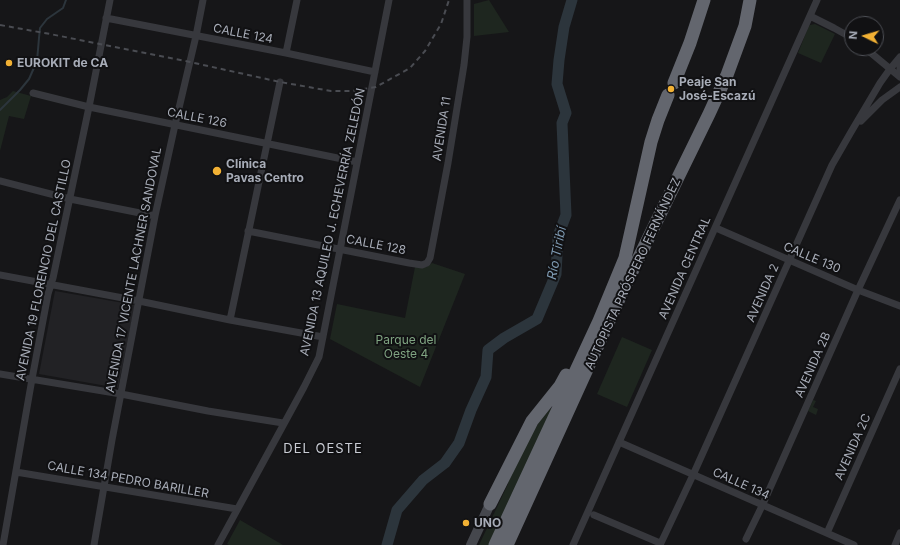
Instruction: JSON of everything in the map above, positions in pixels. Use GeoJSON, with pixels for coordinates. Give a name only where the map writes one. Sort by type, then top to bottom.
{"type":"FeatureCollection","features":[{"type":"Feature","properties":{"kind":"highway"},"geometry":{"type":"LineString","coordinates":[[674,82],[690,43],[704,0]]}},
{"type":"Feature","properties":{"kind":"highway","name":"AUTOPISTA PRÓSPERO FERNÁNDEZ"},"geometry":{"type":"LineString","coordinates":[[507,545],[624,288],[727,75],[745,26],[750,0]]}},
{"type":"Feature","properties":{"kind":"highway","name":"AUTOPISTA PRÓSPERO FERNÁNDEZ"},"geometry":{"type":"LineString","coordinates":[[496,545],[599,321],[625,258],[651,142],[668,95]]}},
{"type":"Feature","properties":{"kind":"highway"},"geometry":{"type":"LineString","coordinates":[[490,504],[532,421],[560,386],[576,356],[599,321]]}},
{"type":"Feature","properties":{"kind":"street","name":"AVENIDA 19 FLORENCIO DEL CASTILLO"},"geometry":{"type":"LineString","coordinates":[[3,545],[48,294],[70,199],[110,0]]}},
{"type":"Feature","properties":{"kind":"street","name":"AVENIDA 17 VICENTE LACHNER SANDOVAL"},"geometry":{"type":"LineString","coordinates":[[94,545],[155,216],[203,0]]}},
{"type":"Feature","properties":{"kind":"street"},"geometry":{"type":"LineString","coordinates":[[286,53],[296,0]]}},
{"type":"Feature","properties":{"kind":"street","name":"AVENIDA 13 AQUILEO J. ECHEVERRÍA ZELEDÓN"},"geometry":{"type":"LineString","coordinates":[[218,545],[319,357],[389,0]]}},
{"type":"Feature","properties":{"kind":"street","name":"AVENIDA 11"},"geometry":{"type":"LineString","coordinates":[[428,261],[448,163],[464,65],[467,37],[467,0]]}},
{"type":"Feature","properties":{"kind":"street","name":"AVENIDA CENTRAL"},"geometry":{"type":"LineString","coordinates":[[573,545],[817,0]]}},
{"type":"Feature","properties":{"kind":"street"},"geometry":{"type":"LineString","coordinates":[[810,16],[844,34]]}},
{"type":"Feature","properties":{"kind":"street","name":"CALLE 124"},"geometry":{"type":"LineString","coordinates":[[106,18],[375,72]]}},
{"type":"Feature","properties":{"kind":"street"},"geometry":{"type":"LineString","coordinates":[[875,56],[900,77]]}},
{"type":"Feature","properties":{"kind":"street","name":"AVENIDA 2"},"geometry":{"type":"LineString","coordinates":[[660,544],[693,475],[832,165],[890,69],[900,57]]}},
{"type":"Feature","properties":{"kind":"street"},"geometry":{"type":"LineString","coordinates":[[230,320],[280,82]]}},
{"type":"Feature","properties":{"kind":"street"},"geometry":{"type":"LineString","coordinates":[[851,132],[882,100],[900,87]]}},
{"type":"Feature","properties":{"kind":"street","name":"CALLE 126"},"geometry":{"type":"LineString","coordinates":[[33,93],[89,107],[357,162]]}},
{"type":"Feature","properties":{"kind":"street"},"geometry":{"type":"LineString","coordinates":[[0,181],[70,199],[155,216]]}},
{"type":"Feature","properties":{"kind":"street","name":"AVENIDA 2B"},"geometry":{"type":"LineString","coordinates":[[746,539],[900,200]]}},
{"type":"Feature","properties":{"kind":"street","name":"CALLE 130"},"geometry":{"type":"LineString","coordinates":[[716,228],[858,290],[900,306]]}},
{"type":"Feature","properties":{"kind":"street","name":"CALLE 128"},"geometry":{"type":"LineString","coordinates":[[248,231],[409,263],[422,265],[428,261]]}},
{"type":"Feature","properties":{"kind":"street"},"geometry":{"type":"LineString","coordinates":[[0,275],[323,337]]}},
{"type":"Feature","properties":{"kind":"street","name":"AVENIDA 2C"},"geometry":{"type":"LineString","coordinates":[[826,533],[900,370]]}},
{"type":"Feature","properties":{"kind":"street"},"geometry":{"type":"LineString","coordinates":[[0,374],[283,423]]}},
{"type":"Feature","properties":{"kind":"street","name":"CALLE 134"},"geometry":{"type":"LineString","coordinates":[[619,442],[762,506],[854,545]]}},
{"type":"Feature","properties":{"kind":"street","name":"CALLE 134 PEDRO BARILLER"},"geometry":{"type":"LineString","coordinates":[[16,472],[237,509]]}},
{"type":"Feature","properties":{"kind":"street"},"geometry":{"type":"LineString","coordinates":[[471,545],[490,504]]}},
{"type":"Feature","properties":{"kind":"street"},"geometry":{"type":"LineString","coordinates":[[594,515],[660,544]]}},
{"type":"Feature","properties":{"kind":"street"},"geometry":{"type":"LineString","coordinates":[[895,545],[900,533]]}},
{"type":"Feature","properties":{"kind":"shaded area"},"geometry":{"type":"Polygon","coordinates":[[[55,291],[135,305],[118,388],[39,374],[55,291]]]}},
{"type":"Feature","properties":{"kind":"green space"},"geometry":{"type":"Polygon","coordinates":[[[489,0],[509,32],[474,36],[474,4],[489,0]]]}},
{"type":"Feature","properties":{"kind":"green space"},"geometry":{"type":"Polygon","coordinates":[[[815,24],[835,34],[821,63],[798,53],[808,28],[810,25],[815,24]]]}},
{"type":"Feature","properties":{"kind":"green space"},"geometry":{"type":"Polygon","coordinates":[[[13,91],[31,96],[24,119],[9,116],[0,151],[0,100],[7,97],[13,91]]]}},
{"type":"Feature","properties":{"kind":"green space","name":"Parque del Oeste 4"},"geometry":{"type":"Polygon","coordinates":[[[432,263],[465,274],[420,387],[330,339],[337,304],[405,318],[415,267],[426,267],[432,263]]]}},
{"type":"Feature","properties":{"kind":"green space"},"geometry":{"type":"Polygon","coordinates":[[[622,337],[652,350],[627,407],[597,394],[622,337]]]}},
{"type":"Feature","properties":{"kind":"green space"},"geometry":{"type":"Polygon","coordinates":[[[813,400],[816,401],[813,407],[818,409],[816,415],[808,411],[813,400]]]}},
{"type":"Feature","properties":{"kind":"green space"},"geometry":{"type":"Polygon","coordinates":[[[551,408],[551,412],[491,545],[479,545],[508,484],[509,475],[539,422],[551,408]]]}},
{"type":"Feature","properties":{"kind":"green space"},"geometry":{"type":"Polygon","coordinates":[[[240,520],[283,545],[227,544],[240,520]]]}},
{"type":"Feature","properties":{"kind":"waterway"},"geometry":{"type":"LineString","coordinates":[[0,110],[29,79],[37,61],[40,28],[47,19],[63,8],[66,0]]}},
{"type":"Feature","properties":{"kind":"waterway","name":"Río Tiribí"},"geometry":{"type":"LineString","coordinates":[[387,545],[397,510],[423,480],[445,463],[459,443],[471,410],[486,377],[488,350],[504,338],[537,319],[556,274],[558,236],[566,215],[562,123],[566,113],[557,84],[564,27],[572,0]]}},
{"type":"Feature","properties":{"kind":"railway"},"geometry":{"type":"LineString","coordinates":[[0,25],[190,62],[280,82],[331,91],[352,91],[376,87],[410,68],[425,51],[441,24],[449,0]]}},
{"type":"Feature","properties":{"kind":"place","name":"EUROKIT de CA"},"geometry":{"type":"Point","coordinates":[9,63]}},
{"type":"Feature","properties":{"kind":"place","name":"Peaje San José-Escazú"},"geometry":{"type":"Point","coordinates":[671,89]}},
{"type":"Feature","properties":{"kind":"place","name":"Clínica Pavas Centro"},"geometry":{"type":"Point","coordinates":[217,171]}},
{"type":"Feature","properties":{"kind":"place","name":"UNO"},"geometry":{"type":"Point","coordinates":[466,523]}},
{"type":"Feature","properties":{"kind":"district","name":"DEL OESTE"},"geometry":{"type":"Point","coordinates":[323,449]}}]}
